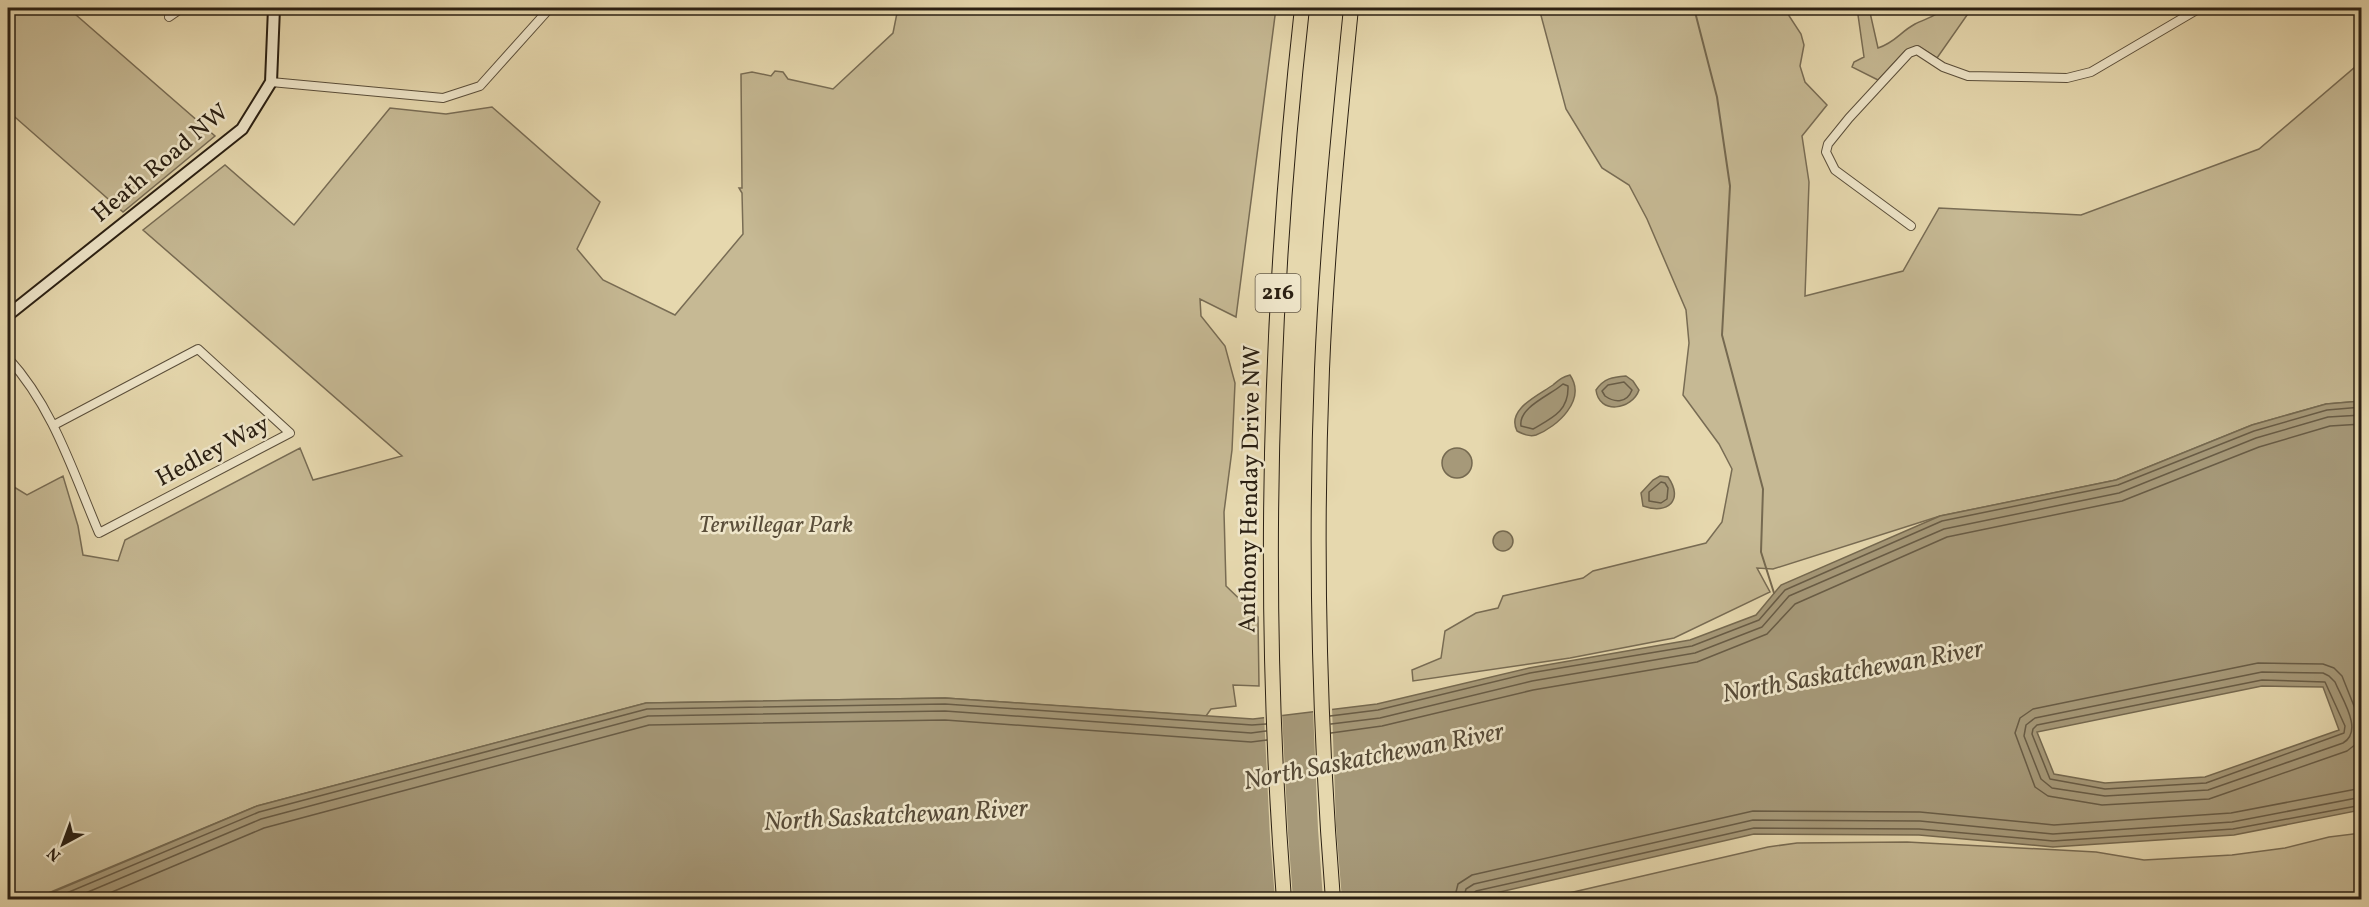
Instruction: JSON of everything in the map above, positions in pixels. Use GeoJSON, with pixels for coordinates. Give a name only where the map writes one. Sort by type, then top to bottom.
{"type":"FeatureCollection","features":[{"type":"Feature","properties":{"kind":"highway","name":"Anthony Henday Drive NW"},"geometry":{"type":"LineString","coordinates":[[1284,900],[1272,706],[1270,579],[1273,388],[1283,202],[1302,8]]}},
{"type":"Feature","properties":{"kind":"highway","name":"216"},"geometry":{"type":"LineString","coordinates":[[1333,900],[1327,826],[1322,700],[1319,502],[1324,331],[1332,206],[1351,8]]}},
{"type":"Feature","properties":{"kind":"street"},"geometry":{"type":"LineString","coordinates":[[169,17],[182,8]]}},
{"type":"Feature","properties":{"kind":"street","name":"Heath Road NW"},"geometry":{"type":"LineString","coordinates":[[8,315],[242,129],[271,82],[274,8]]}},
{"type":"Feature","properties":{"kind":"street"},"geometry":{"type":"LineString","coordinates":[[271,82],[443,98],[480,87],[550,8]]}},
{"type":"Feature","properties":{"kind":"street"},"geometry":{"type":"LineString","coordinates":[[758,8],[766,10],[780,8]]}},
{"type":"Feature","properties":{"kind":"street"},"geometry":{"type":"LineString","coordinates":[[1911,226],[1835,170],[1826,152],[1828,144],[1849,118],[1901,60],[1917,50],[1943,67],[1968,76],[2067,78],[2091,72],[2200,8]]}},
{"type":"Feature","properties":{"kind":"street","name":"Hedley Way"},"geometry":{"type":"LineString","coordinates":[[8,358],[27,379],[54,424],[99,533],[290,433],[198,349],[54,424]]}},
{"type":"Feature","properties":{"kind":"green space"},"geometry":{"type":"Polygon","coordinates":[[[8,8],[68,8],[215,136],[123,212],[8,111],[8,8]]]}},
{"type":"Feature","properties":{"kind":"green space","name":"Terwillegar Park"},"geometry":{"type":"Polygon","coordinates":[[[898,8],[1276,8],[1236,317],[1200,299],[1201,316],[1225,346],[1235,383],[1232,450],[1224,512],[1226,586],[1258,617],[1259,686],[1233,685],[1236,706],[1211,709],[1206,716],[945,698],[646,703],[257,806],[34,899],[8,900],[8,506],[14,487],[27,495],[63,476],[78,526],[83,555],[118,561],[125,540],[300,448],[313,480],[402,456],[143,230],[225,165],[294,225],[390,108],[446,114],[492,107],[600,202],[577,249],[603,280],[675,315],[743,234],[742,193],[739,188],[742,188],[741,74],[752,72],[771,76],[775,71],[783,72],[788,79],[833,89],[893,33],[898,8]]]}},
{"type":"Feature","properties":{"kind":"green space"},"geometry":{"type":"Polygon","coordinates":[[[1539,8],[1784,8],[1801,34],[1804,45],[1800,66],[1805,82],[1827,105],[1802,136],[1809,182],[1805,296],[1903,271],[1939,208],[2081,215],[2259,149],[2361,62],[2361,401],[2326,404],[2252,425],[2116,480],[1940,516],[1773,569],[1757,568],[1770,592],[1674,638],[1570,658],[1413,681],[1412,670],[1441,658],[1445,631],[1476,613],[1498,608],[1503,596],[1583,578],[1593,571],[1706,543],[1722,522],[1732,469],[1719,444],[1683,395],[1689,343],[1686,310],[1647,219],[1629,185],[1602,168],[1566,109],[1539,8]]]}},
{"type":"Feature","properties":{"kind":"green space"},"geometry":{"type":"Polygon","coordinates":[[[1857,8],[1869,8],[1878,48],[1945,8],[1972,8],[1937,58],[1918,46],[1905,51],[1878,80],[1852,67],[1854,62],[1864,57],[1857,8]]]}},
{"type":"Feature","properties":{"kind":"green space"},"geometry":{"type":"Polygon","coordinates":[[[2361,833],[2361,899],[1543,899],[1768,847],[1797,843],[1907,842],[2096,852],[2144,860],[2232,855],[2285,848],[2329,837],[2361,833]]]}},
{"type":"Feature","properties":{"kind":"water"},"geometry":{"type":"Polygon","coordinates":[[[1570,375],[1575,394],[1572,403],[1560,419],[1553,426],[1536,435],[1517,431],[1515,423],[1520,409],[1570,375]]]}},
{"type":"Feature","properties":{"kind":"water"},"geometry":{"type":"Polygon","coordinates":[[[1626,376],[1639,390],[1630,402],[1616,407],[1603,403],[1598,398],[1596,390],[1602,383],[1609,379],[1626,376]]]}},
{"type":"Feature","properties":{"kind":"water","name":"North Saskatchewan River"},"geometry":{"type":"Polygon","coordinates":[[[2361,401],[2361,810],[2234,835],[2053,847],[1919,835],[1754,834],[1465,900],[34,900],[257,806],[646,703],[945,698],[1253,719],[1377,704],[1529,668],[1690,640],[1756,615],[1781,585],[1940,516],[2116,480],[2252,425],[2326,404],[2361,401]],[[2262,686],[2037,732],[2054,774],[2105,783],[2205,777],[2339,730],[2323,687],[2262,686]]]}},
{"type":"Feature","properties":{"kind":"water"},"geometry":{"type":"Polygon","coordinates":[[[1457,448],[1463,449],[1471,457],[1471,469],[1463,477],[1457,478],[1451,477],[1443,469],[1442,463],[1443,457],[1451,449],[1457,448]]]}},
{"type":"Feature","properties":{"kind":"water"},"geometry":{"type":"Polygon","coordinates":[[[1660,476],[1668,477],[1673,485],[1674,499],[1666,507],[1643,506],[1641,493],[1660,476]]]}},
{"type":"Feature","properties":{"kind":"water"},"geometry":{"type":"Polygon","coordinates":[[[1503,531],[1510,534],[1513,541],[1510,548],[1503,551],[1496,548],[1493,541],[1496,534],[1503,531]]]}},
{"type":"Feature","properties":{"kind":"pier"},"geometry":{"type":"Polygon","coordinates":[[[1332,707],[1336,826],[1342,899],[1323,899],[1318,829],[1313,709],[1332,707]]]}},
{"type":"Feature","properties":{"kind":"pier"},"geometry":{"type":"Polygon","coordinates":[[[1282,713],[1293,899],[1275,899],[1270,837],[1264,715],[1282,713]]]}},
{"type":"Feature","properties":{"kind":"waterway"},"geometry":{"type":"LineString","coordinates":[[1694,8],[1717,97],[1730,186],[1722,335],[1763,489],[1761,552],[1774,593]]}}]}
